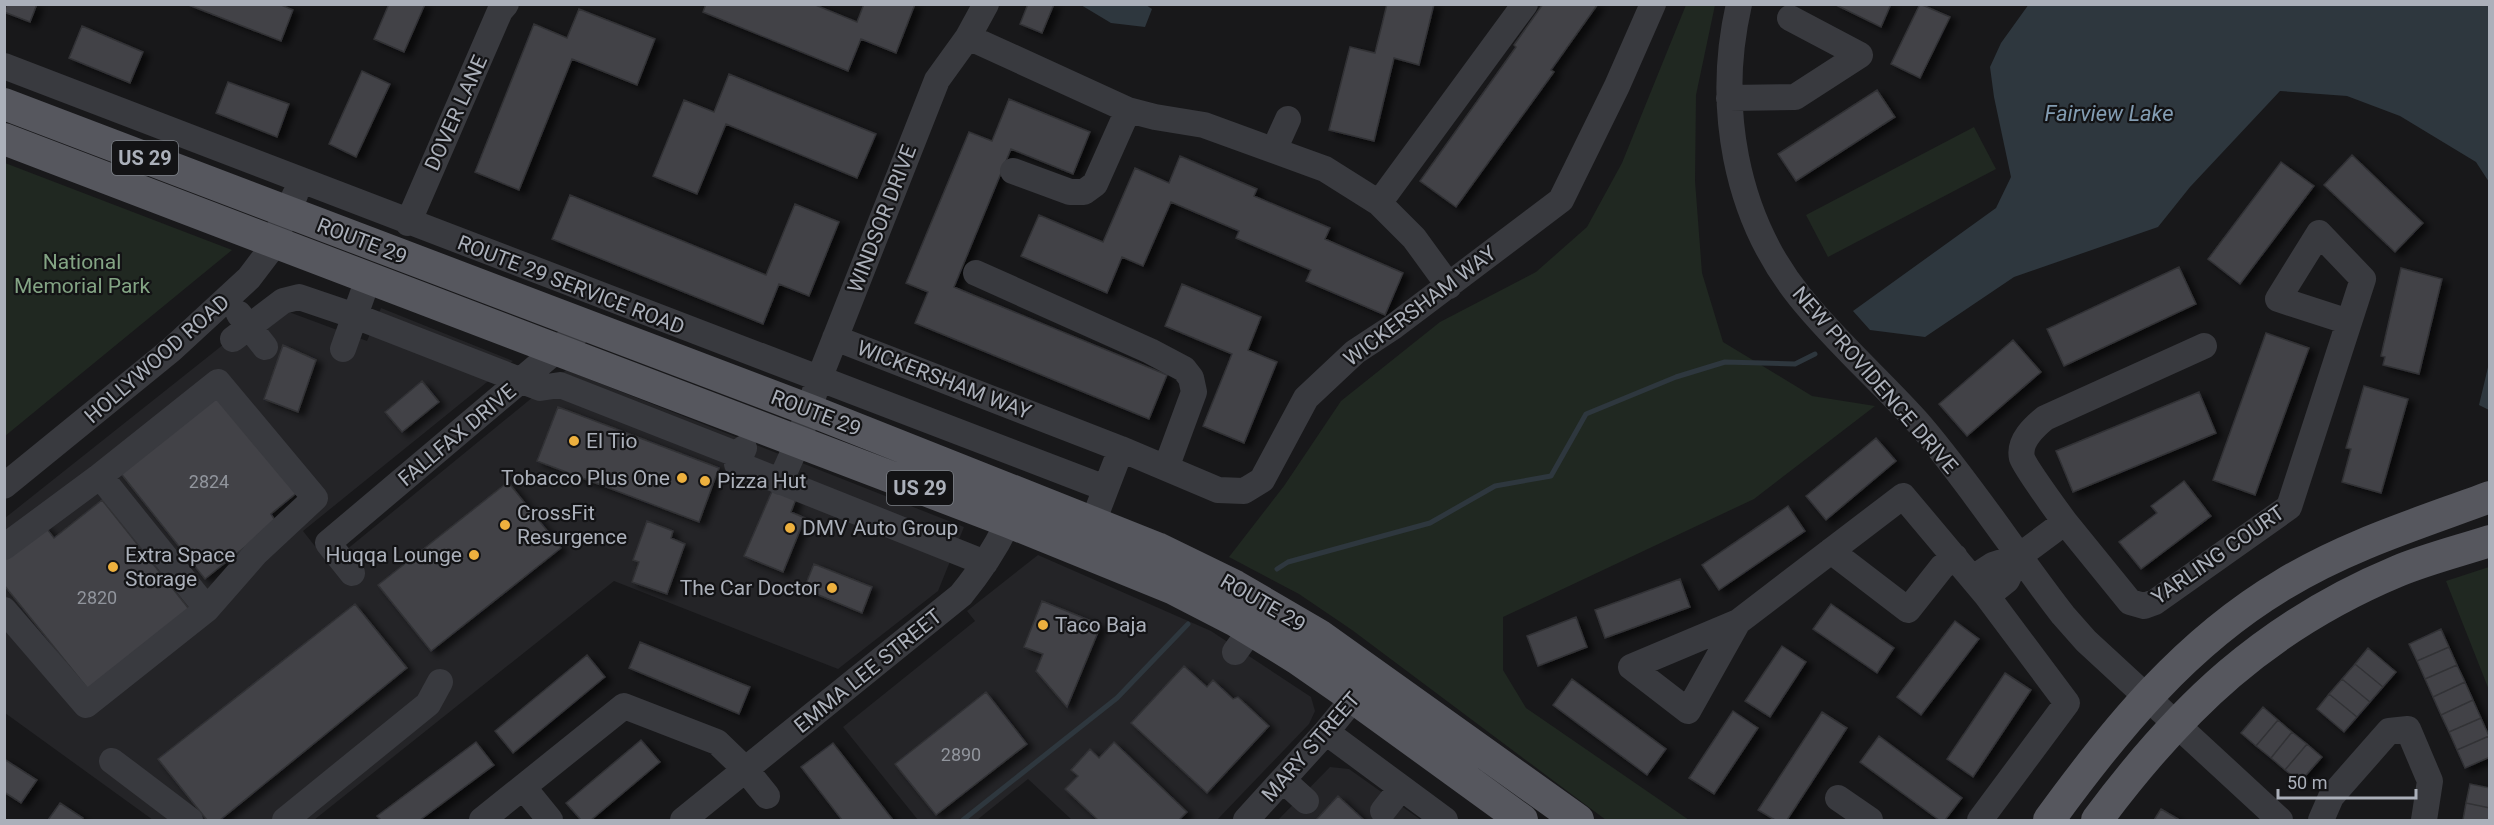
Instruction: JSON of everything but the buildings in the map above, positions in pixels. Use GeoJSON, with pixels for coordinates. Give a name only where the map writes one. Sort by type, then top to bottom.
{"type":"FeatureCollection","features":[{"type":"Feature","properties":{"kind":"main road","name":"ROUTE 29"},"geometry":{"type":"LineString","coordinates":[[4,104],[809,410],[1156,548],[1235,585],[1273,606],[1375,673],[1578,820]]}},
{"type":"Feature","properties":{"kind":"main road","name":"ROUTE 29"},"geometry":{"type":"LineString","coordinates":[[4,139],[1009,522],[1174,589],[1243,641],[1354,698],[1522,820]]}},
{"type":"Feature","properties":{"kind":"main road"},"geometry":{"type":"LineString","coordinates":[[2049,820],[2146,696],[2202,644],[2244,610],[2284,584],[2374,539],[2490,497]]}},
{"type":"Feature","properties":{"kind":"main road"},"geometry":{"type":"LineString","coordinates":[[2097,820],[2175,724],[2237,666],[2308,616],[2399,570],[2490,542]]}},
{"type":"Feature","properties":{"kind":"street","name":"DOVER LANE"},"geometry":{"type":"LineString","coordinates":[[408,223],[500,11],[506,4]]}},
{"type":"Feature","properties":{"kind":"street","name":"WINDSOR DRIVE"},"geometry":{"type":"LineString","coordinates":[[780,482],[798,442],[819,379],[937,80],[968,38],[986,4]]}},
{"type":"Feature","properties":{"kind":"street"},"geometry":{"type":"LineString","coordinates":[[1379,203],[1525,4]]}},
{"type":"Feature","properties":{"kind":"street","name":"WICKERSHAM WAY"},"geometry":{"type":"LineString","coordinates":[[836,338],[1121,449],[1218,490],[1244,491],[1262,480],[1306,398],[1354,352],[1449,286],[1561,200],[1617,86],[1653,4]]}},
{"type":"Feature","properties":{"kind":"street","name":"NEW PROVIDENCE DRIVE"},"geometry":{"type":"LineString","coordinates":[[1739,4],[1733,30],[1729,98],[1734,148],[1745,194],[1758,229],[1775,261],[1799,296],[1830,331],[1890,391],[1922,428],[2063,615],[2086,640],[2279,820]]}},
{"type":"Feature","properties":{"kind":"street"},"geometry":{"type":"LineString","coordinates":[[1729,98],[1795,97],[1860,55],[1790,18]]}},
{"type":"Feature","properties":{"kind":"street"},"geometry":{"type":"LineString","coordinates":[[968,38],[1128,110],[1204,125],[1325,170],[1379,203],[1414,237],[1449,286]]}},
{"type":"Feature","properties":{"kind":"street","name":"ROUTE 29 SERVICE ROAD"},"geometry":{"type":"LineString","coordinates":[[4,66],[165,120],[302,181],[408,223],[1105,488]]}},
{"type":"Feature","properties":{"kind":"street"},"geometry":{"type":"LineString","coordinates":[[1013,171],[1070,192],[1084,192],[1095,184],[1128,110]]}},
{"type":"Feature","properties":{"kind":"street"},"geometry":{"type":"LineString","coordinates":[[1274,150],[1288,119]]}},
{"type":"Feature","properties":{"kind":"street","name":"HOLLYWOOD ROAD"},"geometry":{"type":"LineString","coordinates":[[4,486],[171,350],[249,278],[268,253],[302,181]]}},
{"type":"Feature","properties":{"kind":"street"},"geometry":{"type":"LineString","coordinates":[[976,273],[1150,351],[1184,369],[1191,378],[1194,392],[1166,468]]}},
{"type":"Feature","properties":{"kind":"street"},"geometry":{"type":"LineString","coordinates":[[343,349],[368,279]]}},
{"type":"Feature","properties":{"kind":"street"},"geometry":{"type":"LineString","coordinates":[[241,333],[283,302],[299,297],[356,316],[540,388],[560,385],[741,456]]}},
{"type":"Feature","properties":{"kind":"street"},"geometry":{"type":"LineString","coordinates":[[228,299],[241,333],[265,347]]}},
{"type":"Feature","properties":{"kind":"street","name":"YARLING COURT"},"geometry":{"type":"LineString","coordinates":[[2204,345],[2045,418],[2033,428],[2024,441],[2022,458],[2065,522],[2130,602],[2144,606],[2155,602],[2289,507],[2349,322]]}},
{"type":"Feature","properties":{"kind":"street","name":"FALLFAX DRIVE"},"geometry":{"type":"LineString","coordinates":[[352,573],[328,543],[585,326]]}},
{"type":"Feature","properties":{"kind":"street"},"geometry":{"type":"LineString","coordinates":[[4,548],[100,476],[218,382],[315,498],[256,553],[207,609],[86,705],[4,610]]}},
{"type":"Feature","properties":{"kind":"street"},"geometry":{"type":"LineString","coordinates":[[664,425],[676,396]]}},
{"type":"Feature","properties":{"kind":"street"},"geometry":{"type":"LineString","coordinates":[[753,425],[737,465],[985,563]]}},
{"type":"Feature","properties":{"kind":"street"},"geometry":{"type":"LineString","coordinates":[[1093,522],[1121,449]]}},
{"type":"Feature","properties":{"kind":"street"},"geometry":{"type":"LineString","coordinates":[[100,476],[207,609]]}},
{"type":"Feature","properties":{"kind":"street","name":"EMMA LEE STREET"},"geometry":{"type":"LineString","coordinates":[[683,820],[961,595],[985,563],[1009,522],[1020,493]]}},
{"type":"Feature","properties":{"kind":"street"},"geometry":{"type":"LineString","coordinates":[[1738,622],[1903,496],[1980,587],[2067,703],[1980,820]]}},
{"type":"Feature","properties":{"kind":"street"},"geometry":{"type":"LineString","coordinates":[[1980,587],[2007,580],[2018,557],[2065,522]]}},
{"type":"Feature","properties":{"kind":"street"},"geometry":{"type":"LineString","coordinates":[[1831,551],[1908,610],[1941,567],[1955,556]]}},
{"type":"Feature","properties":{"kind":"street","name":"MARY STREET"},"geometry":{"type":"LineString","coordinates":[[1246,820],[1283,780],[1317,733],[1354,698],[1375,673]]}},
{"type":"Feature","properties":{"kind":"street"},"geometry":{"type":"LineString","coordinates":[[285,820],[428,704],[440,682]]}},
{"type":"Feature","properties":{"kind":"street"},"geometry":{"type":"LineString","coordinates":[[482,820],[624,706],[717,742],[746,770],[767,796]]}},
{"type":"Feature","properties":{"kind":"street"},"geometry":{"type":"LineString","coordinates":[[2321,820],[2331,797],[2389,731],[2408,729],[2430,781],[2424,820]]}},
{"type":"Feature","properties":{"kind":"street"},"geometry":{"type":"LineString","coordinates":[[1317,733],[1445,820]]}},
{"type":"Feature","properties":{"kind":"street"},"geometry":{"type":"LineString","coordinates":[[112,761],[190,820]]}},
{"type":"Feature","properties":{"kind":"street"},"geometry":{"type":"LineString","coordinates":[[1283,780],[1306,801]]}},
{"type":"Feature","properties":{"kind":"street"},"geometry":{"type":"LineString","coordinates":[[524,788],[550,820]]}},
{"type":"Feature","properties":{"kind":"street"},"geometry":{"type":"LineString","coordinates":[[1383,811],[1401,788]]}},
{"type":"Feature","properties":{"kind":"street"},"geometry":{"type":"LineString","coordinates":[[1838,798],[1870,820]]}},
{"type":"Feature","properties":{"kind":"shaded area"},"geometry":{"type":"Polygon","coordinates":[[[270,305],[367,341],[381,308],[513,361],[303,531],[329,564],[566,370],[964,527],[938,591],[838,669],[614,581],[314,820],[153,820],[5,713],[5,518],[224,344],[220,336],[255,309],[270,305]]]}},
{"type":"Feature","properties":{"kind":"shaded area"},"geometry":{"type":"Polygon","coordinates":[[[1038,555],[1211,631],[1311,697],[1315,711],[1309,724],[1217,820],[1072,820],[1028,779],[977,820],[918,820],[843,727],[975,621],[967,611],[1038,555]]]}},
{"type":"Feature","properties":{"kind":"shaded area"},"geometry":{"type":"Polygon","coordinates":[[[1330,767],[1349,769],[1421,820],[1278,820],[1330,767]]]}},
{"type":"Feature","properties":{"kind":"green space"},"geometry":{"type":"Polygon","coordinates":[[[1686,5],[1715,5],[1696,95],[1695,181],[1702,273],[1723,342],[1812,396],[1875,406],[1754,499],[1503,617],[1503,670],[1526,708],[1689,820],[1606,820],[1352,630],[1299,594],[1229,557],[1284,486],[1341,401],[1440,322],[1536,272],[1587,227],[1622,163],[1686,5]]]}},
{"type":"Feature","properties":{"kind":"green space"},"geometry":{"type":"Polygon","coordinates":[[[1974,127],[1996,169],[1828,257],[1806,215],[1974,127]]]}},
{"type":"Feature","properties":{"kind":"green space","name":"National Memorial Park"},"geometry":{"type":"Polygon","coordinates":[[[5,163],[232,250],[5,436],[5,163]]]}},
{"type":"Feature","properties":{"kind":"green space"},"geometry":{"type":"Polygon","coordinates":[[[2490,567],[2489,690],[2446,581],[2490,567]]]}},
{"type":"Feature","properties":{"kind":"water","name":"Fairview Lake"},"geometry":{"type":"Polygon","coordinates":[[[2029,4],[2489,5],[2489,182],[2476,162],[2400,116],[2347,96],[2280,91],[2190,187],[2158,227],[2014,277],[1925,337],[1870,330],[1853,311],[1996,208],[2011,177],[1990,67],[2001,43],[2029,4]]]}},
{"type":"Feature","properties":{"kind":"water"},"geometry":{"type":"Polygon","coordinates":[[[1081,5],[1146,5],[1152,9],[1145,27],[1111,23],[1081,5]]]}},
{"type":"Feature","properties":{"kind":"water"},"geometry":{"type":"Polygon","coordinates":[[[2489,363],[2489,410],[2479,405],[2489,363]]]}},
{"type":"Feature","properties":{"kind":"waterway"},"geometry":{"type":"LineString","coordinates":[[1277,569],[1288,562],[1430,523],[1495,486],[1551,476],[1586,414],[1676,377],[1725,362],[1795,364],[1815,354]]}},
{"type":"Feature","properties":{"kind":"waterway"},"geometry":{"type":"LineString","coordinates":[[963,820],[1117,698],[1188,624]]}},
{"type":"Feature","properties":{"kind":"place","name":"El Tio"},"geometry":{"type":"Point","coordinates":[574,441]}},
{"type":"Feature","properties":{"kind":"place","name":"Tobacco Plus One"},"geometry":{"type":"Point","coordinates":[682,478]}},
{"type":"Feature","properties":{"kind":"place","name":"Pizza Hut"},"geometry":{"type":"Point","coordinates":[705,481]}},
{"type":"Feature","properties":{"kind":"place","name":"CrossFit Resurgence"},"geometry":{"type":"Point","coordinates":[505,525]}},
{"type":"Feature","properties":{"kind":"place","name":"DMV Auto Group"},"geometry":{"type":"Point","coordinates":[790,528]}},
{"type":"Feature","properties":{"kind":"place","name":"Huqqa Lounge"},"geometry":{"type":"Point","coordinates":[474,555]}},
{"type":"Feature","properties":{"kind":"place","name":"Extra Space Storage"},"geometry":{"type":"Point","coordinates":[113,567]}},
{"type":"Feature","properties":{"kind":"place","name":"The Car Doctor"},"geometry":{"type":"Point","coordinates":[832,588]}},
{"type":"Feature","properties":{"kind":"place","name":"Taco Baja"},"geometry":{"type":"Point","coordinates":[1043,625]}}]}
